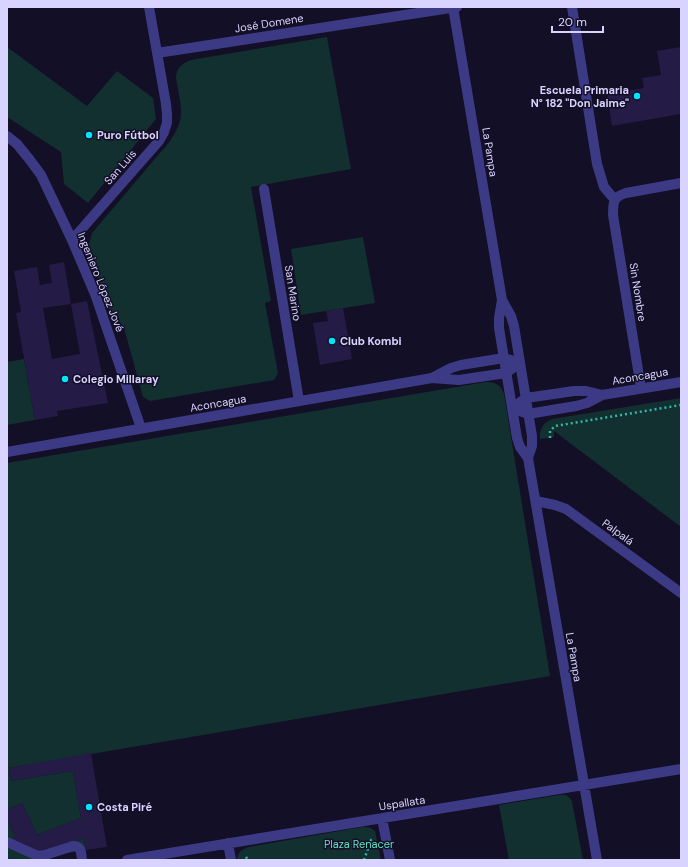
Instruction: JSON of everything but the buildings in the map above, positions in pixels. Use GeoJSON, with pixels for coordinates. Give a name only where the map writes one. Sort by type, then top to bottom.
{"type":"FeatureCollection","features":[{"type":"Feature","properties":{"kind":"street","name":"San Luis"},"geometry":{"type":"LineString","coordinates":[[72,240],[159,141],[167,123],[166,104],[149,7]]}},
{"type":"Feature","properties":{"kind":"street","name":"La Pampa"},"geometry":{"type":"LineString","coordinates":[[453,7],[502,300],[499,323],[506,373],[518,443],[528,458]]}},
{"type":"Feature","properties":{"kind":"street","name":"José Domene"},"geometry":{"type":"LineString","coordinates":[[157,53],[457,7]]}},
{"type":"Feature","properties":{"kind":"street"},"geometry":{"type":"LineString","coordinates":[[572,7],[597,164],[604,187],[614,200],[619,195],[626,192],[681,183]]}},
{"type":"Feature","properties":{"kind":"street","name":"Ingeniero López Jové"},"geometry":{"type":"LineString","coordinates":[[7,136],[17,144],[41,175],[72,240],[95,294],[141,428]]}},
{"type":"Feature","properties":{"kind":"street","name":"San Marino"},"geometry":{"type":"LineString","coordinates":[[264,189],[299,401]]}},
{"type":"Feature","properties":{"kind":"street","name":"Sin Nombre"},"geometry":{"type":"LineString","coordinates":[[614,200],[613,215],[642,388]]}},
{"type":"Feature","properties":{"kind":"street","name":"La Pampa"},"geometry":{"type":"LineString","coordinates":[[502,300],[513,321],[532,442],[528,458],[597,860]]}},
{"type":"Feature","properties":{"kind":"street","name":"Aconcagua"},"geometry":{"type":"LineString","coordinates":[[432,378],[451,368],[461,365],[504,358],[520,363]]}},
{"type":"Feature","properties":{"kind":"street","name":"Aconcagua"},"geometry":{"type":"LineString","coordinates":[[7,452],[432,378],[459,380],[506,373],[520,363]]}},
{"type":"Feature","properties":{"kind":"street","name":"Aconcagua"},"geometry":{"type":"LineString","coordinates":[[528,414],[576,406],[602,395],[681,382]]}},
{"type":"Feature","properties":{"kind":"street","name":"Aconcagua"},"geometry":{"type":"LineString","coordinates":[[512,408],[526,398],[580,390],[602,395]]}},
{"type":"Feature","properties":{"kind":"street"},"geometry":{"type":"LineString","coordinates":[[512,408],[528,414]]}},
{"type":"Feature","properties":{"kind":"street","name":"Palpalá"},"geometry":{"type":"LineString","coordinates":[[536,501],[566,509],[681,593]]}},
{"type":"Feature","properties":{"kind":"street","name":"Uspallata"},"geometry":{"type":"LineString","coordinates":[[127,860],[681,769]]}},
{"type":"Feature","properties":{"kind":"street"},"geometry":{"type":"LineString","coordinates":[[382,818],[390,860]]}},
{"type":"Feature","properties":{"kind":"street"},"geometry":{"type":"LineString","coordinates":[[7,842],[38,856],[45,856],[77,846],[81,850],[82,860]]}},
{"type":"Feature","properties":{"kind":"street"},"geometry":{"type":"LineString","coordinates":[[228,843],[231,860]]}},
{"type":"Feature","properties":{"kind":"path"},"geometry":{"type":"LineString","coordinates":[[550,438],[550,431],[555,426],[681,405]]}},
{"type":"Feature","properties":{"kind":"path"},"geometry":{"type":"LineString","coordinates":[[364,860],[371,840]]}},
{"type":"Feature","properties":{"kind":"path"},"geometry":{"type":"LineString","coordinates":[[246,856],[248,860]]}},
{"type":"Feature","properties":{"kind":"green space"},"geometry":{"type":"Polygon","coordinates":[[[327,37],[351,169],[251,187],[271,301],[265,303],[278,373],[274,380],[150,401],[143,397],[124,328],[116,329],[89,251],[92,233],[170,141],[176,131],[180,121],[181,110],[176,74],[182,64],[191,60],[327,37]]]}},
{"type":"Feature","properties":{"kind":"green space","name":"Puro Fútbol"},"geometry":{"type":"Polygon","coordinates":[[[7,47],[87,106],[117,71],[153,98],[156,119],[88,203],[64,184],[61,152],[7,117],[7,47]]]}},
{"type":"Feature","properties":{"kind":"green space"},"geometry":{"type":"Polygon","coordinates":[[[363,237],[375,303],[301,315],[291,249],[363,237]]]}},
{"type":"Feature","properties":{"kind":"green space"},"geometry":{"type":"Polygon","coordinates":[[[24,359],[35,420],[7,425],[7,362],[24,359]]]}},
{"type":"Feature","properties":{"kind":"green space"},"geometry":{"type":"Polygon","coordinates":[[[486,382],[498,385],[504,394],[550,676],[9,768],[11,781],[73,771],[81,818],[37,835],[22,803],[7,810],[7,463],[486,382]]]}},
{"type":"Feature","properties":{"kind":"green space"},"geometry":{"type":"Polygon","coordinates":[[[681,398],[681,527],[554,431],[554,437],[540,439],[542,427],[546,422],[552,419],[681,398]]]}},
{"type":"Feature","properties":{"kind":"green space"},"geometry":{"type":"Polygon","coordinates":[[[559,795],[567,796],[572,802],[583,860],[509,860],[499,805],[559,795]]]}},
{"type":"Feature","properties":{"kind":"green space"},"geometry":{"type":"Polygon","coordinates":[[[7,819],[15,837],[44,854],[84,838],[86,850],[26,860],[10,860],[7,858],[7,819]]]}},
{"type":"Feature","properties":{"kind":"green space","name":"Plaza Renacer"},"geometry":{"type":"Polygon","coordinates":[[[367,827],[375,831],[381,860],[237,860],[240,851],[249,847],[367,827]]]}},
{"type":"Feature","properties":{"kind":"place","name":"Escuela Primaria N° 182 \"Don Jaime\""},"geometry":{"type":"Point","coordinates":[637,96]}},
{"type":"Feature","properties":{"kind":"place","name":"Puro Fútbol"},"geometry":{"type":"Point","coordinates":[89,135]}},
{"type":"Feature","properties":{"kind":"place","name":"Club Kombi"},"geometry":{"type":"Point","coordinates":[332,341]}},
{"type":"Feature","properties":{"kind":"place","name":"Colegio Millaray"},"geometry":{"type":"Point","coordinates":[65,379]}},
{"type":"Feature","properties":{"kind":"place","name":"Costa Piré"},"geometry":{"type":"Point","coordinates":[89,807]}}]}
